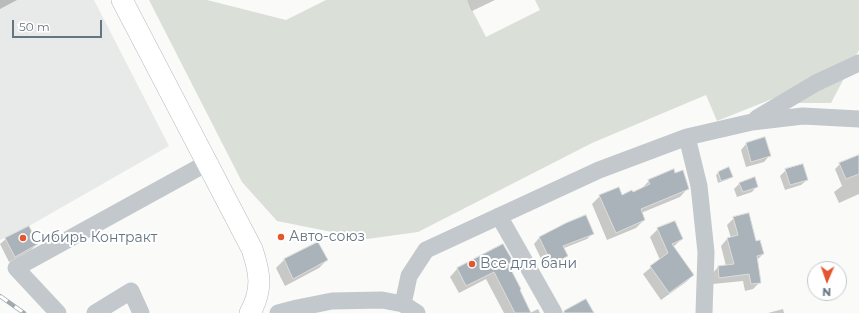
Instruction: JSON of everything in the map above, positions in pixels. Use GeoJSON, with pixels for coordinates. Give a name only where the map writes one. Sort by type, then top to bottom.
{"type":"FeatureCollection","features":[{"type":"Feature","properties":{"kind":"main road"},"geometry":{"type":"LineString","coordinates":[[122,0],[252,249],[259,271],[259,291],[250,313]]}},
{"type":"Feature","properties":{"kind":"street"},"geometry":{"type":"LineString","coordinates":[[752,122],[816,83],[859,63]]}},
{"type":"Feature","properties":{"kind":"street"},"geometry":{"type":"LineString","coordinates":[[278,313],[332,301],[382,300],[410,309],[409,276],[426,250],[599,170],[687,137],[752,122],[803,116],[859,119]]}},
{"type":"Feature","properties":{"kind":"street"},"geometry":{"type":"LineString","coordinates":[[687,137],[699,186],[706,252],[704,313]]}},
{"type":"Feature","properties":{"kind":"street"},"geometry":{"type":"LineString","coordinates":[[58,313],[16,268],[207,163]]}},
{"type":"Feature","properties":{"kind":"street"},"geometry":{"type":"LineString","coordinates":[[499,216],[554,313]]}},
{"type":"Feature","properties":{"kind":"street"},"geometry":{"type":"LineString","coordinates":[[95,313],[131,291],[141,313]]}},
{"type":"Feature","properties":{"kind":"shaded area"},"geometry":{"type":"Polygon","coordinates":[[[0,0],[94,0],[169,146],[29,226],[0,240],[0,0]]]}},
{"type":"Feature","properties":{"kind":"shaded area"},"geometry":{"type":"Polygon","coordinates":[[[149,0],[207,0],[286,20],[326,0],[467,0],[486,37],[540,10],[535,0],[859,0],[859,50],[831,103],[799,103],[792,91],[717,121],[706,95],[592,143],[418,232],[367,239],[277,221],[242,182],[149,0]]]}},
{"type":"Feature","properties":{"kind":"building"},"geometry":{"type":"Polygon","coordinates":[[[765,137],[771,156],[751,162],[746,143],[765,137]]]}},
{"type":"Feature","properties":{"kind":"building"},"geometry":{"type":"Polygon","coordinates":[[[859,155],[859,174],[846,179],[839,163],[859,155]]]}},
{"type":"Feature","properties":{"kind":"building"},"geometry":{"type":"Polygon","coordinates":[[[803,164],[808,180],[790,185],[785,169],[803,164]]]}},
{"type":"Feature","properties":{"kind":"building"},"geometry":{"type":"Polygon","coordinates":[[[729,167],[733,177],[721,181],[718,172],[729,167]]]}},
{"type":"Feature","properties":{"kind":"building"},"geometry":{"type":"Polygon","coordinates":[[[674,169],[675,173],[683,170],[689,189],[641,209],[645,220],[616,233],[599,195],[619,187],[622,195],[632,190],[633,192],[650,184],[648,180],[674,169]]]}},
{"type":"Feature","properties":{"kind":"building"},"geometry":{"type":"Polygon","coordinates":[[[755,177],[758,187],[743,192],[739,183],[755,177]]]}},
{"type":"Feature","properties":{"kind":"building"},"geometry":{"type":"Polygon","coordinates":[[[749,213],[756,241],[760,240],[764,254],[757,256],[761,283],[751,284],[749,274],[719,278],[718,266],[734,264],[727,238],[738,235],[733,217],[749,213]]]}},
{"type":"Feature","properties":{"kind":"building"},"geometry":{"type":"Polygon","coordinates":[[[586,215],[594,234],[563,246],[568,256],[552,264],[539,237],[566,223],[586,215]]]}},
{"type":"Feature","properties":{"kind":"building"},"geometry":{"type":"Polygon","coordinates":[[[675,221],[683,239],[672,244],[694,275],[669,293],[650,266],[668,253],[657,228],[675,221]]]}},
{"type":"Feature","properties":{"kind":"building"},"geometry":{"type":"Polygon","coordinates":[[[29,226],[38,244],[15,257],[5,238],[29,226]]]}},
{"type":"Feature","properties":{"kind":"building"},"geometry":{"type":"Polygon","coordinates":[[[318,242],[328,260],[293,279],[284,259],[318,242]]]}},
{"type":"Feature","properties":{"kind":"building"},"geometry":{"type":"Polygon","coordinates":[[[503,244],[513,261],[508,264],[531,313],[515,313],[494,272],[466,286],[457,268],[503,244]]]}},
{"type":"Feature","properties":{"kind":"building"},"geometry":{"type":"Polygon","coordinates":[[[586,299],[594,313],[564,313],[564,311],[586,299]]]}},
{"type":"Feature","properties":{"kind":"railway"},"geometry":{"type":"LineString","coordinates":[[0,296],[24,313]]}},
{"type":"Feature","properties":{"kind":"place","name":"Авто-союз"},"geometry":{"type":"Point","coordinates":[281,237]}},
{"type":"Feature","properties":{"kind":"place","name":"Сибирь Контракт"},"geometry":{"type":"Point","coordinates":[23,238]}},
{"type":"Feature","properties":{"kind":"place","name":"Все для бани"},"geometry":{"type":"Point","coordinates":[472,264]}}]}
